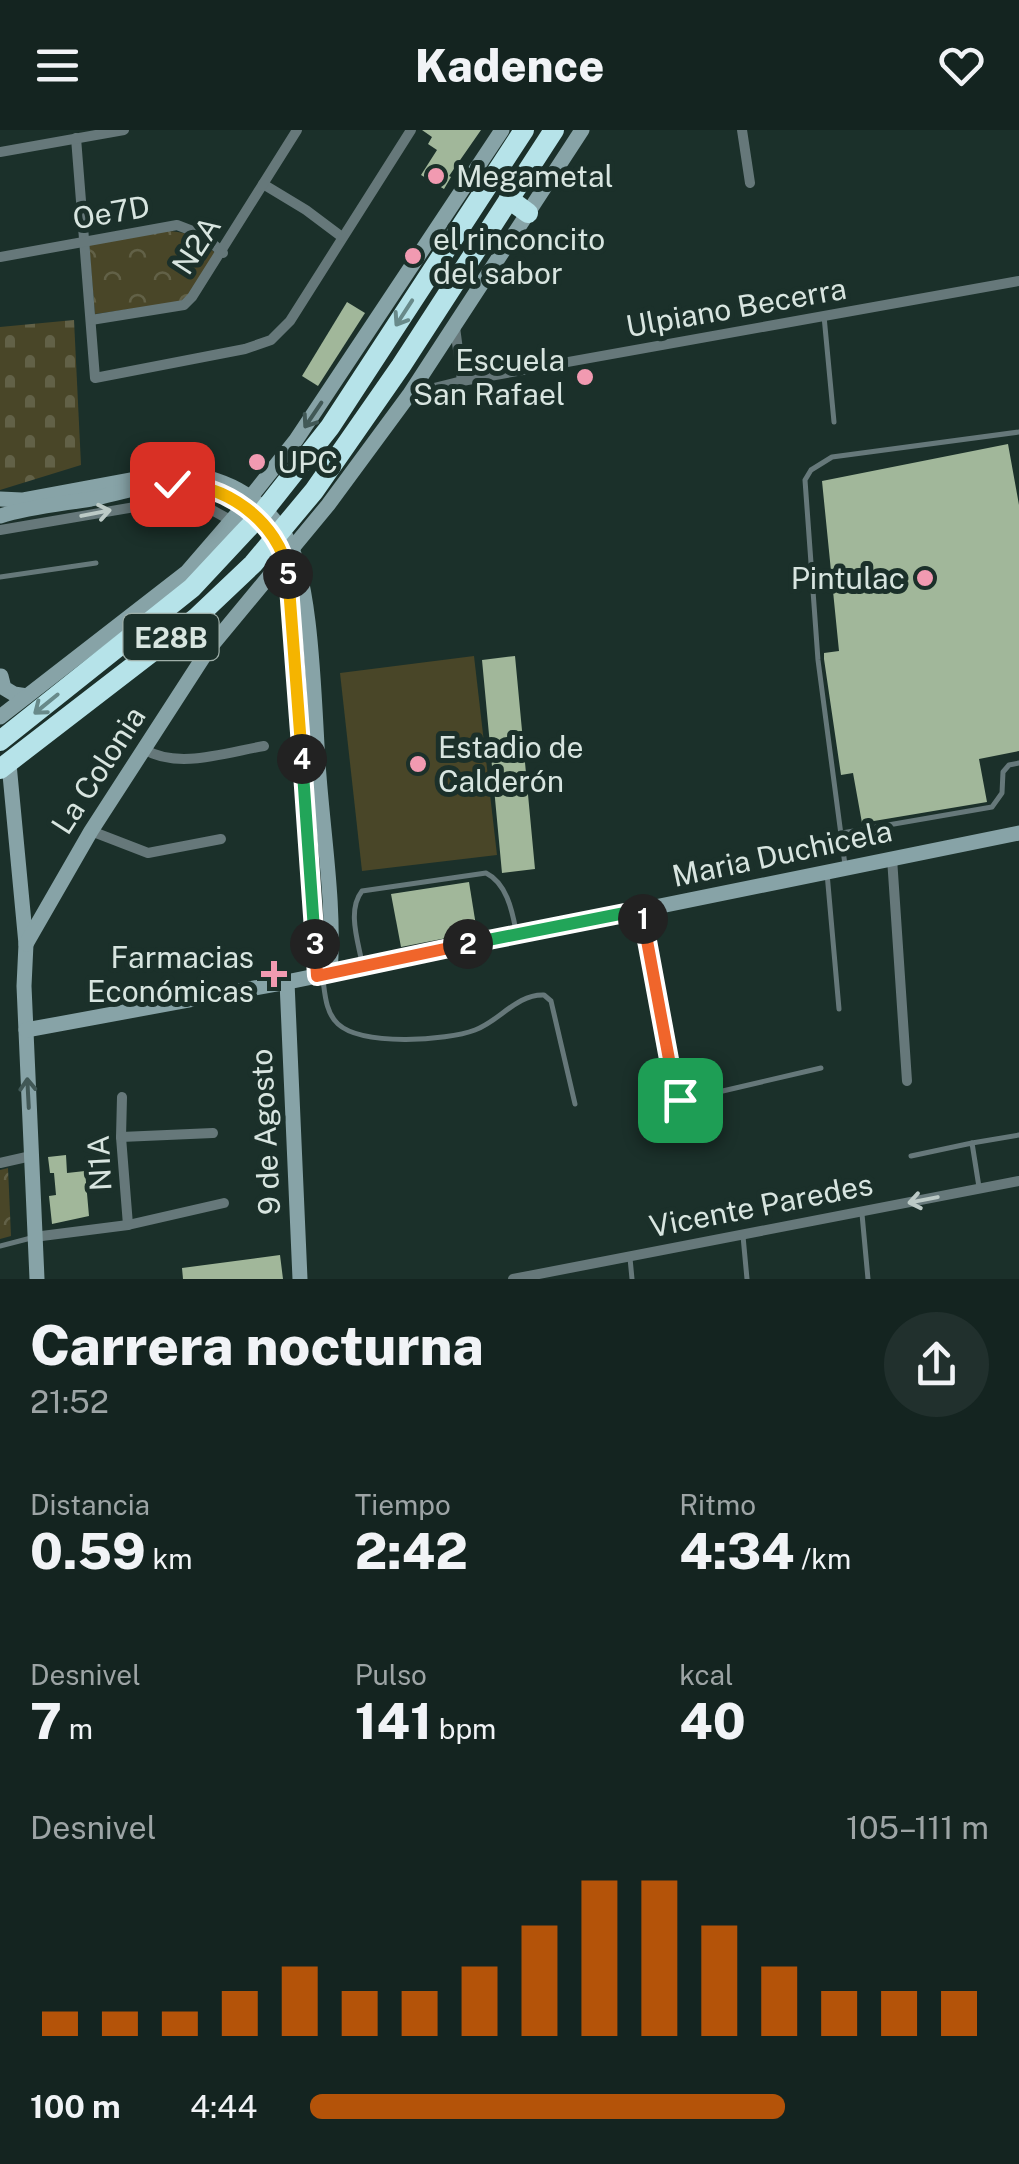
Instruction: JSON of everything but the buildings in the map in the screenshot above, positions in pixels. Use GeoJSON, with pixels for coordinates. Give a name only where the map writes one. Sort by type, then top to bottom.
{"type":"FeatureCollection","features":[{"type":"Feature","properties":{"kind":"highway","name":"E28B"},"geometry":{"type":"LineString","coordinates":[[4,767],[196,618],[252,564],[336,460],[402,366],[554,130]]}},
{"type":"Feature","properties":{"kind":"highway","name":"E28B"},"geometry":{"type":"LineString","coordinates":[[0,741],[192,588],[262,514],[330,426],[510,134]]}},
{"type":"Feature","properties":{"kind":"highway"},"geometry":{"type":"LineString","coordinates":[[508,199],[528,213]]}},
{"type":"Feature","properties":{"kind":"main road","name":"La Colonia"},"geometry":{"type":"LineString","coordinates":[[26,944],[91,831],[208,650],[328,504],[410,395],[582,130]]}},
{"type":"Feature","properties":{"kind":"main road"},"geometry":{"type":"LineString","coordinates":[[0,717],[187,572],[296,440],[510,134]]}},
{"type":"Feature","properties":{"kind":"main road"},"geometry":{"type":"LineString","coordinates":[[0,499],[22,500],[173,472],[225,488],[267,531],[282,553],[294,576],[323,974]]}},
{"type":"Feature","properties":{"kind":"main road"},"geometry":{"type":"LineString","coordinates":[[0,516],[172,484],[225,488]]}},
{"type":"Feature","properties":{"kind":"main road"},"geometry":{"type":"LineString","coordinates":[[0,676],[4,688],[27,696]]}},
{"type":"Feature","properties":{"kind":"main road"},"geometry":{"type":"LineString","coordinates":[[4,767],[26,944],[37,1279]]}},
{"type":"Feature","properties":{"kind":"main road","name":"Maria Duchicela"},"geometry":{"type":"LineString","coordinates":[[26,1030],[287,982],[1019,832]]}},
{"type":"Feature","properties":{"kind":"main road","name":"9 de Agosto"},"geometry":{"type":"LineString","coordinates":[[287,982],[300,1279]]}},
{"type":"Feature","properties":{"kind":"street"},"geometry":{"type":"LineString","coordinates":[[0,152],[124,130]]}},
{"type":"Feature","properties":{"kind":"street","name":"N2A"},"geometry":{"type":"LineString","coordinates":[[91,320],[184,305],[201,286],[296,130]]}},
{"type":"Feature","properties":{"kind":"street"},"geometry":{"type":"LineString","coordinates":[[76,138],[95,378],[245,349],[271,340],[290,321],[411,130]]}},
{"type":"Feature","properties":{"kind":"street"},"geometry":{"type":"LineString","coordinates":[[742,130],[750,183]]}},
{"type":"Feature","properties":{"kind":"street"},"geometry":{"type":"LineString","coordinates":[[262,184],[342,237]]}},
{"type":"Feature","properties":{"kind":"street","name":"Oe7D"},"geometry":{"type":"LineString","coordinates":[[0,258],[177,225],[203,235],[222,253]]}},
{"type":"Feature","properties":{"kind":"street","name":"Ulpiano Becerra"},"geometry":{"type":"LineString","coordinates":[[410,395],[462,381],[1019,281]]}},
{"type":"Feature","properties":{"kind":"street"},"geometry":{"type":"LineString","coordinates":[[455,328],[462,381]]}},
{"type":"Feature","properties":{"kind":"street"},"geometry":{"type":"LineString","coordinates":[[0,530],[176,500],[203,505],[232,520]]}},
{"type":"Feature","properties":{"kind":"street"},"geometry":{"type":"LineString","coordinates":[[144,750],[163,758],[206,756],[264,746]]}},
{"type":"Feature","properties":{"kind":"street"},"geometry":{"type":"LineString","coordinates":[[91,831],[148,853],[220,839]]}},
{"type":"Feature","properties":{"kind":"street"},"geometry":{"type":"LineString","coordinates":[[892,858],[908,1082]]}},
{"type":"Feature","properties":{"kind":"street","name":"N1A"},"geometry":{"type":"LineString","coordinates":[[122,1097],[128,1225]]}},
{"type":"Feature","properties":{"kind":"street"},"geometry":{"type":"LineString","coordinates":[[121,1137],[213,1133]]}},
{"type":"Feature","properties":{"kind":"street"},"geometry":{"type":"LineString","coordinates":[[0,1163],[31,1156]]}},
{"type":"Feature","properties":{"kind":"street","name":"Vicente Paredes"},"geometry":{"type":"LineString","coordinates":[[513,1279],[1019,1182]]}},
{"type":"Feature","properties":{"kind":"street"},"geometry":{"type":"LineString","coordinates":[[34,1238],[128,1225],[224,1203]]}},
{"type":"Feature","properties":{"kind":"lane"},"geometry":{"type":"LineString","coordinates":[[824,316],[834,422]]}},
{"type":"Feature","properties":{"kind":"lane"},"geometry":{"type":"LineString","coordinates":[[846,868],[818,660],[805,480],[811,470],[832,457],[1019,432]]}},
{"type":"Feature","properties":{"kind":"lane"},"geometry":{"type":"LineString","coordinates":[[0,577],[96,563]]}},
{"type":"Feature","properties":{"kind":"lane"},"geometry":{"type":"LineString","coordinates":[[842,833],[992,808],[1002,794],[1002,772],[1019,763]]}},
{"type":"Feature","properties":{"kind":"lane"},"geometry":{"type":"LineString","coordinates":[[827,872],[839,1009]]}},
{"type":"Feature","properties":{"kind":"lane"},"geometry":{"type":"LineString","coordinates":[[363,966],[354,922],[355,900],[362,892],[486,873],[496,878],[508,899],[516,934]]}},
{"type":"Feature","properties":{"kind":"lane"},"geometry":{"type":"LineString","coordinates":[[640,910],[676,1097],[695,1098],[821,1068]]}},
{"type":"Feature","properties":{"kind":"lane"},"geometry":{"type":"LineString","coordinates":[[323,974],[326,1006],[338,1024],[368,1036],[394,1039],[433,1038],[475,1030],[520,1000],[544,995],[551,1001],[574,1104]]}},
{"type":"Feature","properties":{"kind":"lane"},"geometry":{"type":"LineString","coordinates":[[911,1156],[1019,1135]]}},
{"type":"Feature","properties":{"kind":"lane"},"geometry":{"type":"LineString","coordinates":[[972,1143],[979,1190]]}},
{"type":"Feature","properties":{"kind":"lane"},"geometry":{"type":"LineString","coordinates":[[862,1211],[868,1279]]}},
{"type":"Feature","properties":{"kind":"lane"},"geometry":{"type":"LineString","coordinates":[[743,1234],[747,1279]]}},
{"type":"Feature","properties":{"kind":"lane"},"geometry":{"type":"LineString","coordinates":[[0,1246],[34,1238]]}},
{"type":"Feature","properties":{"kind":"lane"},"geometry":{"type":"LineString","coordinates":[[630,1255],[632,1279]]}},
{"type":"Feature","properties":{"kind":"green space"},"geometry":{"type":"Polygon","coordinates":[[[168,231],[195,237],[217,255],[189,295],[180,302],[95,314],[89,245],[168,231]]]}},
{"type":"Feature","properties":{"kind":"green space"},"geometry":{"type":"Polygon","coordinates":[[[74,320],[81,465],[0,490],[0,327],[74,320]]]}},
{"type":"Feature","properties":{"kind":"green space","name":"Estadio de Calderón"},"geometry":{"type":"Polygon","coordinates":[[[474,656],[497,855],[362,871],[340,673],[474,656]]]}},
{"type":"Feature","properties":{"kind":"green space"},"geometry":{"type":"Polygon","coordinates":[[[8,1168],[11,1236],[0,1239],[0,1170],[8,1168]]]}},
{"type":"Feature","properties":{"kind":"place","name":"Megametal"},"geometry":{"type":"Point","coordinates":[436,176]}},
{"type":"Feature","properties":{"kind":"place","name":"el rinconcito del sabor"},"geometry":{"type":"Point","coordinates":[413,256]}},
{"type":"Feature","properties":{"kind":"place","name":"Escuela San Rafael"},"geometry":{"type":"Point","coordinates":[585,377]}},
{"type":"Feature","properties":{"kind":"place","name":"UPC"},"geometry":{"type":"Point","coordinates":[257,462]}},
{"type":"Feature","properties":{"kind":"place","name":"Pintulac"},"geometry":{"type":"Point","coordinates":[925,578]}},
{"type":"Feature","properties":{"kind":"place","name":"Estadio de Calderón"},"geometry":{"type":"Point","coordinates":[418,764]}},
{"type":"Feature","properties":{"kind":"place","name":"Farmacias Económicas"},"geometry":{"type":"Point","coordinates":[274,974]}},
{"type":"Feature","properties":{"kind":"route"},"geometry":{"type":"LineString","coordinates":[[172,484],[186,483],[236,499],[252,512],[275,542],[287,566],[317,976],[640,910],[676,1097],[680,1100]]}}]}
